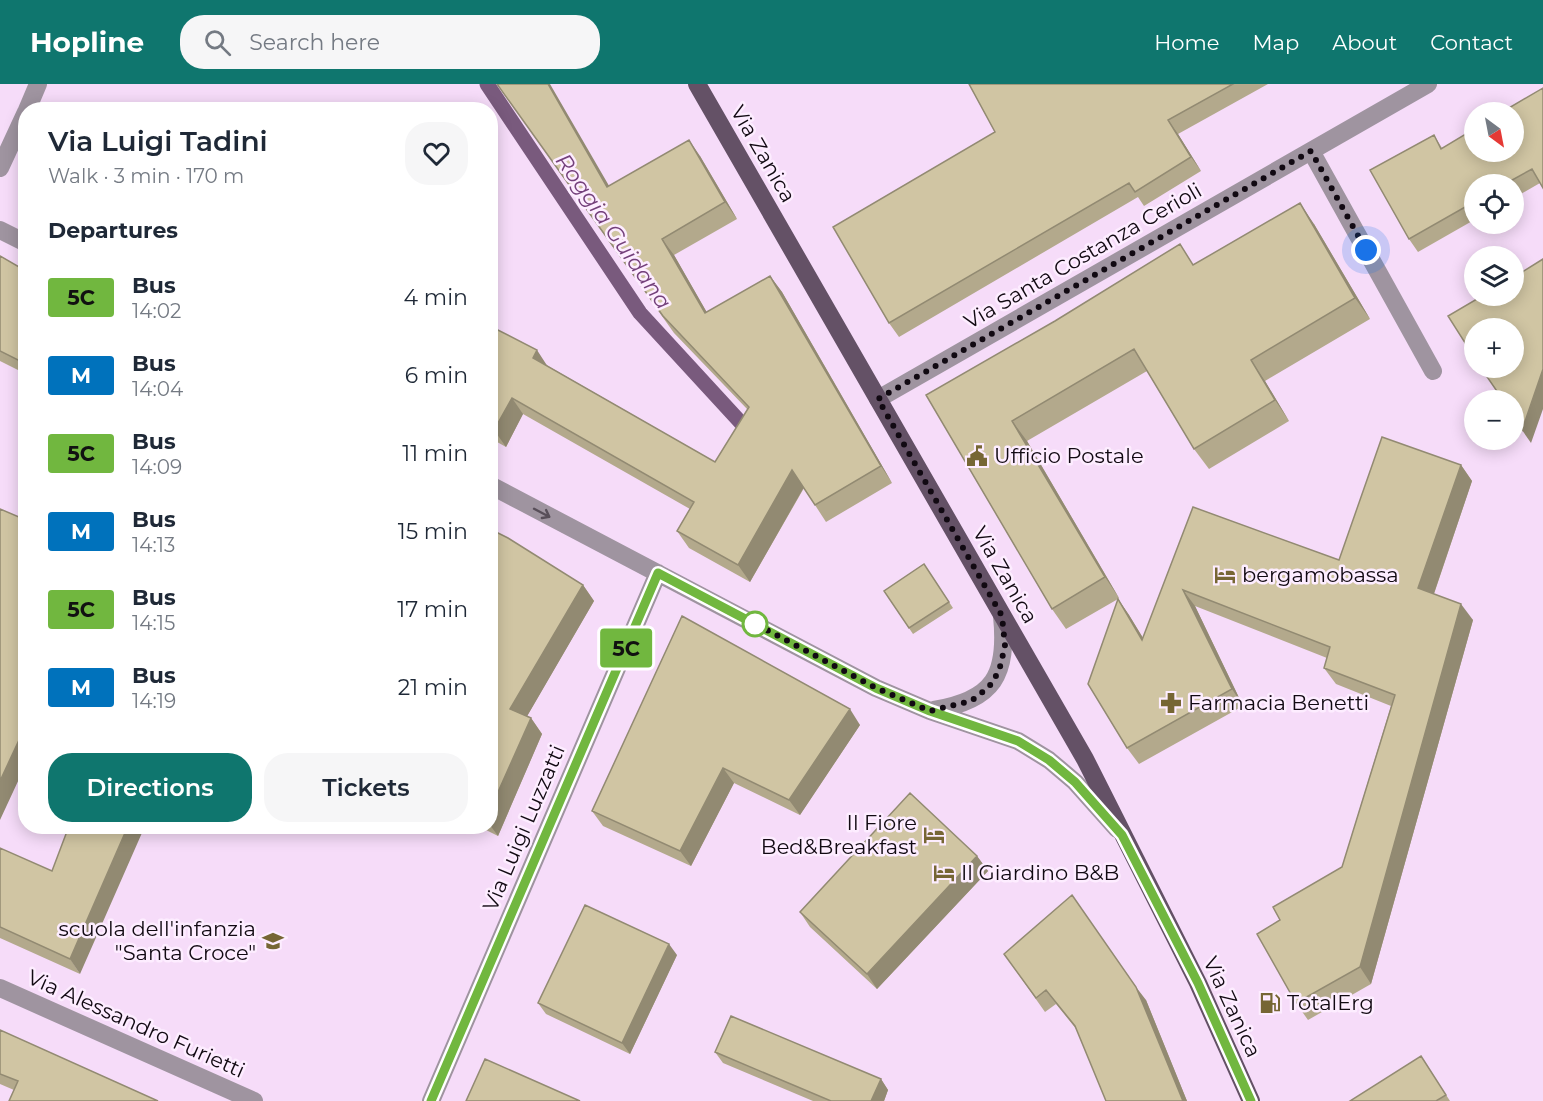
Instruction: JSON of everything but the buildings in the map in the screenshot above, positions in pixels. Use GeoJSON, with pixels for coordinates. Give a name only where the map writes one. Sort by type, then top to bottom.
{"type":"FeatureCollection","features":[{"type":"Feature","properties":{"kind":"main road","name":"Via Zanica"},"geometry":{"type":"LineString","coordinates":[[697,84],[1085,759],[1198,983],[1251,1101]]}},
{"type":"Feature","properties":{"kind":"street"},"geometry":{"type":"LineString","coordinates":[[30,102],[38,84]]}},
{"type":"Feature","properties":{"kind":"street","name":"Via Santa Costanza Cerioli"},"geometry":{"type":"LineString","coordinates":[[878,399],[1428,84]]}},
{"type":"Feature","properties":{"kind":"street"},"geometry":{"type":"LineString","coordinates":[[0,168],[18,129]]}},
{"type":"Feature","properties":{"kind":"street"},"geometry":{"type":"LineString","coordinates":[[1311,151],[1433,370]]}},
{"type":"Feature","properties":{"kind":"street"},"geometry":{"type":"LineString","coordinates":[[0,230],[18,239]]}},
{"type":"Feature","properties":{"kind":"street"},"geometry":{"type":"LineString","coordinates":[[498,489],[876,688],[930,711],[1018,741],[1049,760],[1075,782],[1122,835]]}},
{"type":"Feature","properties":{"kind":"street","name":"Via Luigi Luzzatti"},"geometry":{"type":"LineString","coordinates":[[431,1101],[658,573]]}},
{"type":"Feature","properties":{"kind":"street"},"geometry":{"type":"LineString","coordinates":[[930,711],[971,701],[989,687],[999,671],[1005,646],[1002,616]]}},
{"type":"Feature","properties":{"kind":"street","name":"Via Alessandro Furietti"},"geometry":{"type":"LineString","coordinates":[[0,988],[254,1101]]}},
{"type":"Feature","properties":{"kind":"waterway","name":"Roggia Guidana"},"geometry":{"type":"LineString","coordinates":[[487,84],[640,313],[754,437]]}},
{"type":"Feature","properties":{"kind":"bus line","name":"5C"},"geometry":{"type":"LineString","coordinates":[[431,1101],[658,573],[876,688],[930,711],[1018,741],[1049,760],[1075,782],[1122,835],[1198,983],[1251,1101]]}},
{"type":"Feature","properties":{"kind":"place","name":"Ufficio Postale"},"geometry":{"type":"Point","coordinates":[977,456]}},
{"type":"Feature","properties":{"kind":"place","name":"bergamobassa"},"geometry":{"type":"Point","coordinates":[1225,575]}},
{"type":"Feature","properties":{"kind":"place","name":"Farmacia Benetti"},"geometry":{"type":"Point","coordinates":[1171,703]}},
{"type":"Feature","properties":{"kind":"place","name":"Il Fiore Bed&Breakfast"},"geometry":{"type":"Point","coordinates":[934,835]}},
{"type":"Feature","properties":{"kind":"place","name":"Il Giardino B&B"},"geometry":{"type":"Point","coordinates":[944,873]}},
{"type":"Feature","properties":{"kind":"place","name":"scuola dell'infanzia \"Santa Croce\""},"geometry":{"type":"Point","coordinates":[273,941]}},
{"type":"Feature","properties":{"kind":"place","name":"TotalErg"},"geometry":{"type":"Point","coordinates":[1270,1003]}},
{"type":"Feature","properties":{"kind":"route"},"geometry":{"type":"LineString","coordinates":[[755,624],[752,622],[876,688],[930,711],[971,701],[989,687],[999,671],[1005,646],[1002,616],[878,399],[1311,151],[1366,250]]}}]}
